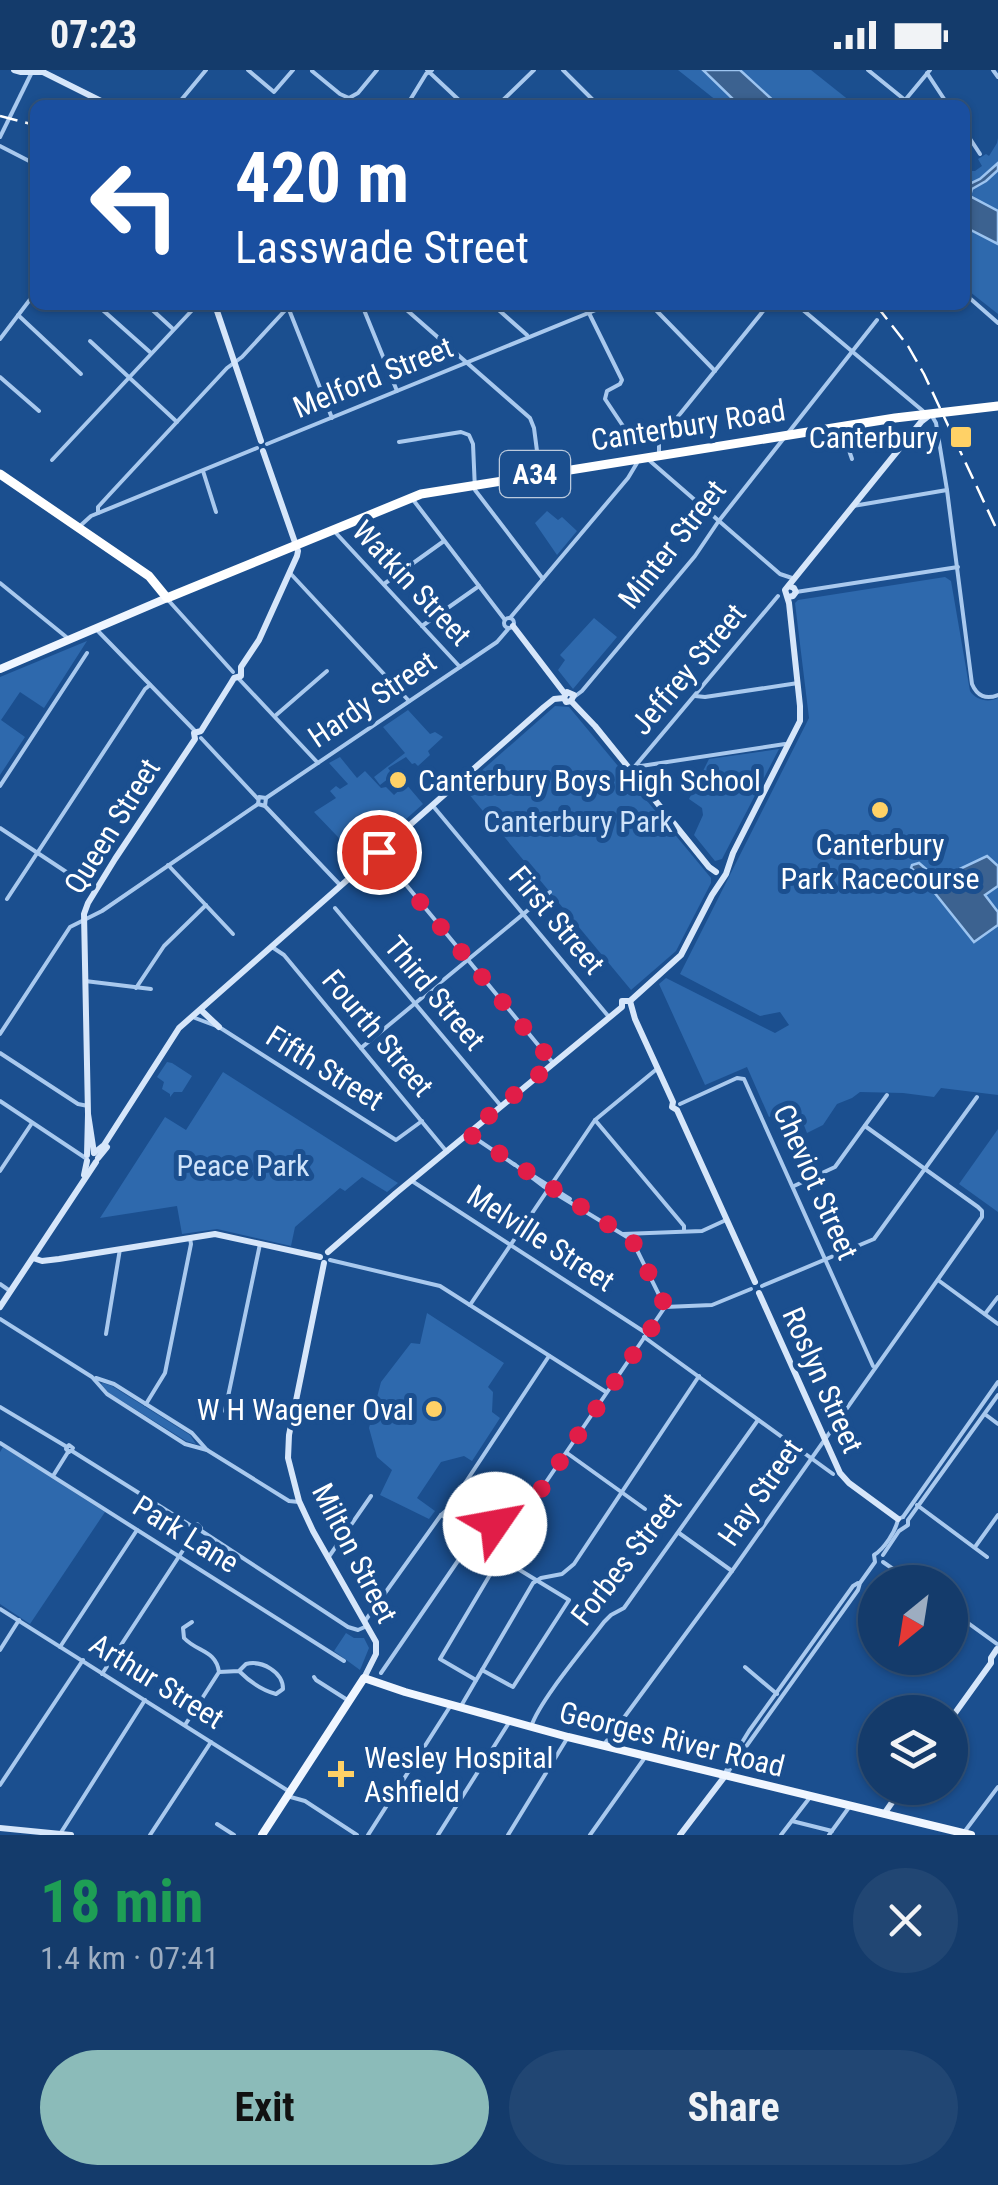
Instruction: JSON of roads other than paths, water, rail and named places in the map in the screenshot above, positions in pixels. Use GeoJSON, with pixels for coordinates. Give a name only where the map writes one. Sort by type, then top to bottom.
{"type":"FeatureCollection","features":[{"type":"Feature","properties":{"kind":"highway","name":"Canterbury Road"},"geometry":{"type":"LineString","coordinates":[[167,598],[411,496],[842,426],[998,406]]}},
{"type":"Feature","properties":{"kind":"highway"},"geometry":{"type":"LineString","coordinates":[[4,478],[148,576],[167,598]]}},
{"type":"Feature","properties":{"kind":"main road"},"geometry":{"type":"LineString","coordinates":[[0,669],[167,598]]}},
{"type":"Feature","properties":{"kind":"main road","name":"Georges River Road"},"geometry":{"type":"LineString","coordinates":[[364,1678],[568,1737],[965,1834]]}},
{"type":"Feature","properties":{"kind":"main road","name":"Milton Street"},"geometry":{"type":"LineString","coordinates":[[262,1835],[364,1678]]}},
{"type":"Feature","properties":{"kind":"street"},"geometry":{"type":"LineString","coordinates":[[14,70],[43,72],[99,100]]}},
{"type":"Feature","properties":{"kind":"street"},"geometry":{"type":"LineString","coordinates":[[181,100],[206,70]]}},
{"type":"Feature","properties":{"kind":"street"},"geometry":{"type":"LineString","coordinates":[[248,70],[274,92],[293,70]]}},
{"type":"Feature","properties":{"kind":"street"},"geometry":{"type":"LineString","coordinates":[[312,71],[350,98],[378,70]]}},
{"type":"Feature","properties":{"kind":"street"},"geometry":{"type":"LineString","coordinates":[[503,100],[534,70]]}},
{"type":"Feature","properties":{"kind":"street"},"geometry":{"type":"LineString","coordinates":[[563,70],[593,100]]}},
{"type":"Feature","properties":{"kind":"street"},"geometry":{"type":"LineString","coordinates":[[868,70],[901,100]]}},
{"type":"Feature","properties":{"kind":"street"},"geometry":{"type":"LineString","coordinates":[[993,70],[998,77]]}},
{"type":"Feature","properties":{"kind":"street"},"geometry":{"type":"LineString","coordinates":[[2,134],[32,71]]}},
{"type":"Feature","properties":{"kind":"street"},"geometry":{"type":"LineString","coordinates":[[410,100],[429,71],[460,100]]}},
{"type":"Feature","properties":{"kind":"street"},"geometry":{"type":"LineString","coordinates":[[905,100],[929,72],[945,100]]}},
{"type":"Feature","properties":{"kind":"street"},"geometry":{"type":"LineString","coordinates":[[970,139],[980,154]]}},
{"type":"Feature","properties":{"kind":"street"},"geometry":{"type":"LineString","coordinates":[[0,146],[30,161]]}},
{"type":"Feature","properties":{"kind":"street"},"geometry":{"type":"LineString","coordinates":[[970,298],[998,322]]}},
{"type":"Feature","properties":{"kind":"street"},"geometry":{"type":"LineString","coordinates":[[0,338],[30,299]]}},
{"type":"Feature","properties":{"kind":"street"},"geometry":{"type":"LineString","coordinates":[[103,310],[151,354]]}},
{"type":"Feature","properties":{"kind":"street"},"geometry":{"type":"LineString","coordinates":[[152,310],[174,330]]}},
{"type":"Feature","properties":{"kind":"street"},"geometry":{"type":"LineString","coordinates":[[52,460],[192,310]]}},
{"type":"Feature","properties":{"kind":"street"},"geometry":{"type":"LineString","coordinates":[[217,310],[295,544]]}},
{"type":"Feature","properties":{"kind":"street"},"geometry":{"type":"LineString","coordinates":[[100,509],[285,310]]}},
{"type":"Feature","properties":{"kind":"street"},"geometry":{"type":"LineString","coordinates":[[291,310],[332,418]]}},
{"type":"Feature","properties":{"kind":"street"},"geometry":{"type":"LineString","coordinates":[[364,310],[397,391]]}},
{"type":"Feature","properties":{"kind":"street"},"geometry":{"type":"LineString","coordinates":[[407,310],[530,418],[540,474]]}},
{"type":"Feature","properties":{"kind":"street"},"geometry":{"type":"LineString","coordinates":[[498,310],[528,337]]}},
{"type":"Feature","properties":{"kind":"street","name":"Melford Street"},"geometry":{"type":"LineString","coordinates":[[78,528],[100,509],[116,506],[594,310]]}},
{"type":"Feature","properties":{"kind":"street"},"geometry":{"type":"LineString","coordinates":[[656,310],[715,371]]}},
{"type":"Feature","properties":{"kind":"street","name":"Hardy Street"},"geometry":{"type":"LineString","coordinates":[[83,920],[102,911],[497,642],[516,612],[648,457],[764,310]]}},
{"type":"Feature","properties":{"kind":"street"},"geometry":{"type":"LineString","coordinates":[[803,310],[920,410],[935,414]]}},
{"type":"Feature","properties":{"kind":"street"},"geometry":{"type":"LineString","coordinates":[[589,312],[622,380],[607,392],[605,399],[631,438]]}},
{"type":"Feature","properties":{"kind":"street"},"geometry":{"type":"LineString","coordinates":[[18,315],[81,374]]}},
{"type":"Feature","properties":{"kind":"street","name":"Minter Street"},"geometry":{"type":"LineString","coordinates":[[569,698],[581,692],[678,576],[877,320]]}},
{"type":"Feature","properties":{"kind":"street"},"geometry":{"type":"LineString","coordinates":[[90,342],[177,422]]}},
{"type":"Feature","properties":{"kind":"street"},"geometry":{"type":"LineString","coordinates":[[0,377],[38,411]]}},
{"type":"Feature","properties":{"kind":"street"},"geometry":{"type":"LineString","coordinates":[[935,414],[974,688],[983,697],[998,695]]}},
{"type":"Feature","properties":{"kind":"street"},"geometry":{"type":"LineString","coordinates":[[791,588],[921,422],[935,414]]}},
{"type":"Feature","properties":{"kind":"street"},"geometry":{"type":"LineString","coordinates":[[842,426],[852,459]]}},
{"type":"Feature","properties":{"kind":"street"},"geometry":{"type":"LineString","coordinates":[[399,442],[467,434],[473,444],[476,490],[544,579]]}},
{"type":"Feature","properties":{"kind":"street"},"geometry":{"type":"LineString","coordinates":[[326,1258],[468,1133],[628,1005],[678,959],[712,895],[720,871],[790,744],[801,715],[791,588],[648,457]]}},
{"type":"Feature","properties":{"kind":"street"},"geometry":{"type":"LineString","coordinates":[[202,471],[216,512]]}},
{"type":"Feature","properties":{"kind":"street"},"geometry":{"type":"LineString","coordinates":[[852,506],[947,490]]}},
{"type":"Feature","properties":{"kind":"street"},"geometry":{"type":"LineString","coordinates":[[862,494],[877,501]]}},
{"type":"Feature","properties":{"kind":"street"},"geometry":{"type":"LineString","coordinates":[[109,495],[116,506]]}},
{"type":"Feature","properties":{"kind":"street"},"geometry":{"type":"LineString","coordinates":[[411,496],[569,698],[634,768],[702,856],[720,871]]}},
{"type":"Feature","properties":{"kind":"street","name":"Watkin Street"},"geometry":{"type":"LineString","coordinates":[[332,529],[460,667]]}},
{"type":"Feature","properties":{"kind":"street"},"geometry":{"type":"LineString","coordinates":[[384,584],[444,541]]}},
{"type":"Feature","properties":{"kind":"street","name":"Queen Street"},"geometry":{"type":"LineString","coordinates":[[0,1034],[70,927],[83,920],[93,894],[259,640],[298,556],[295,544]]}},
{"type":"Feature","properties":{"kind":"street"},"geometry":{"type":"LineString","coordinates":[[791,588],[958,567]]}},
{"type":"Feature","properties":{"kind":"street"},"geometry":{"type":"LineString","coordinates":[[290,573],[408,701]]}},
{"type":"Feature","properties":{"kind":"street"},"geometry":{"type":"LineString","coordinates":[[0,582],[70,640]]}},
{"type":"Feature","properties":{"kind":"street"},"geometry":{"type":"LineString","coordinates":[[422,626],[478,586]]}},
{"type":"Feature","properties":{"kind":"street","name":"Jeffrey Street"},"geometry":{"type":"LineString","coordinates":[[634,768],[778,596]]}},
{"type":"Feature","properties":{"kind":"street"},"geometry":{"type":"LineString","coordinates":[[167,598],[318,763]]}},
{"type":"Feature","properties":{"kind":"street"},"geometry":{"type":"LineString","coordinates":[[96,629],[341,886]]}},
{"type":"Feature","properties":{"kind":"street"},"geometry":{"type":"LineString","coordinates":[[0,786],[87,653]]}},
{"type":"Feature","properties":{"kind":"street"},"geometry":{"type":"LineString","coordinates":[[275,716],[327,670]]}},
{"type":"Feature","properties":{"kind":"street"},"geometry":{"type":"LineString","coordinates":[[696,696],[798,682]]}},
{"type":"Feature","properties":{"kind":"street"},"geometry":{"type":"LineString","coordinates":[[7,899],[150,686]]}},
{"type":"Feature","properties":{"kind":"street"},"geometry":{"type":"LineString","coordinates":[[0,1306],[74,1194],[92,1157],[174,1035],[544,707],[554,700],[569,698]]}},
{"type":"Feature","properties":{"kind":"street"},"geometry":{"type":"LineString","coordinates":[[634,768],[790,744]]}},
{"type":"Feature","properties":{"kind":"street","name":"First Street"},"geometry":{"type":"LineString","coordinates":[[432,805],[610,1018]]}},
{"type":"Feature","properties":{"kind":"street"},"geometry":{"type":"LineString","coordinates":[[0,828],[93,894],[92,906],[102,911]]}},
{"type":"Feature","properties":{"kind":"street"},"geometry":{"type":"LineString","coordinates":[[379,852],[553,1063]]}},
{"type":"Feature","properties":{"kind":"street"},"geometry":{"type":"LineString","coordinates":[[168,865],[233,934]]}},
{"type":"Feature","properties":{"kind":"street"},"geometry":{"type":"LineString","coordinates":[[361,1048],[550,892]]}},
{"type":"Feature","properties":{"kind":"street"},"geometry":{"type":"LineString","coordinates":[[136,988],[164,946],[206,905]]}},
{"type":"Feature","properties":{"kind":"street","name":"Third Street"},"geometry":{"type":"LineString","coordinates":[[335,908],[501,1106]]}},
{"type":"Feature","properties":{"kind":"street"},"geometry":{"type":"LineString","coordinates":[[83,920],[86,1118],[92,1157]]}},
{"type":"Feature","properties":{"kind":"street","name":"Fourth Street"},"geometry":{"type":"LineString","coordinates":[[272,947],[284,955],[447,1152]]}},
{"type":"Feature","properties":{"kind":"street"},"geometry":{"type":"LineString","coordinates":[[85,981],[150,989]]}},
{"type":"Feature","properties":{"kind":"street","name":"Roslyn Street"},"geometry":{"type":"LineString","coordinates":[[628,1005],[677,1105],[845,1480],[902,1522]]}},
{"type":"Feature","properties":{"kind":"street"},"geometry":{"type":"LineString","coordinates":[[198,1016],[219,1027]]}},
{"type":"Feature","properties":{"kind":"street","name":"Fifth Street"},"geometry":{"type":"LineString","coordinates":[[219,1027],[396,1140],[422,1122]]}},
{"type":"Feature","properties":{"kind":"street"},"geometry":{"type":"LineString","coordinates":[[0,1054],[88,1110]]}},
{"type":"Feature","properties":{"kind":"street"},"geometry":{"type":"LineString","coordinates":[[470,1305],[595,1120],[658,1068]]}},
{"type":"Feature","properties":{"kind":"street","name":"Cheviot Street"},"geometry":{"type":"LineString","coordinates":[[677,1105],[736,1078],[744,1079],[874,1368]]}},
{"type":"Feature","properties":{"kind":"street"},"geometry":{"type":"LineString","coordinates":[[794,1186],[835,1167],[887,1096]]}},
{"type":"Feature","properties":{"kind":"street"},"geometry":{"type":"LineString","coordinates":[[666,1307],[708,1306],[874,1239],[977,1097]]}},
{"type":"Feature","properties":{"kind":"street"},"geometry":{"type":"LineString","coordinates":[[0,1101],[77,1153],[92,1157]]}},
{"type":"Feature","properties":{"kind":"street"},"geometry":{"type":"LineString","coordinates":[[595,1120],[684,1226],[684,1232]]}},
{"type":"Feature","properties":{"kind":"street"},"geometry":{"type":"LineString","coordinates":[[0,1172],[32,1123]]}},
{"type":"Feature","properties":{"kind":"street"},"geometry":{"type":"LineString","coordinates":[[865,1126],[926,1169]]}},
{"type":"Feature","properties":{"kind":"street"},"geometry":{"type":"LineString","coordinates":[[468,1133],[624,1234],[637,1247],[666,1307]]}},
{"type":"Feature","properties":{"kind":"street","name":"Hay Street"},"geometry":{"type":"LineString","coordinates":[[603,1746],[732,1572],[979,1222],[982,1211],[926,1169]]}},
{"type":"Feature","properties":{"kind":"street","name":"Melville Street"},"geometry":{"type":"LineString","coordinates":[[412,1181],[645,1335],[832,1474]]}},
{"type":"Feature","properties":{"kind":"street"},"geometry":{"type":"LineString","coordinates":[[624,1234],[702,1231],[726,1220]]}},
{"type":"Feature","properties":{"kind":"street"},"geometry":{"type":"LineString","coordinates":[[33,1258],[45,1261],[216,1234],[326,1258],[435,1284],[606,1392]]}},
{"type":"Feature","properties":{"kind":"street"},"geometry":{"type":"LineString","coordinates":[[146,1404],[165,1373],[190,1238]]}},
{"type":"Feature","properties":{"kind":"street"},"geometry":{"type":"LineString","coordinates":[[226,1411],[260,1243]]}},
{"type":"Feature","properties":{"kind":"street"},"geometry":{"type":"LineString","coordinates":[[106,1334],[120,1249]]}},
{"type":"Feature","properties":{"kind":"street","name":"Milton Street"},"geometry":{"type":"LineString","coordinates":[[326,1258],[288,1444],[290,1467],[300,1501],[327,1559],[377,1648],[364,1678]]}},
{"type":"Feature","properties":{"kind":"street"},"geometry":{"type":"LineString","coordinates":[[938,1280],[998,1324]]}},
{"type":"Feature","properties":{"kind":"street"},"geometry":{"type":"LineString","coordinates":[[0,1284],[10,1291]]}},
{"type":"Feature","properties":{"kind":"street"},"geometry":{"type":"LineString","coordinates":[[985,1314],[998,1296]]}},
{"type":"Feature","properties":{"kind":"street"},"geometry":{"type":"LineString","coordinates":[[381,1673],[477,1534],[523,1514],[666,1307]]}},
{"type":"Feature","properties":{"kind":"street"},"geometry":{"type":"LineString","coordinates":[[0,1319],[146,1404],[192,1434],[207,1450],[288,1501],[300,1501]]}},
{"type":"Feature","properties":{"kind":"street"},"geometry":{"type":"LineString","coordinates":[[0,1407],[358,1630],[448,1510],[549,1356]]}},
{"type":"Feature","properties":{"kind":"street"},"geometry":{"type":"LineString","coordinates":[[92,1376],[107,1394],[185,1444],[207,1450]]}},
{"type":"Feature","properties":{"kind":"street"},"geometry":{"type":"LineString","coordinates":[[368,1835],[476,1680],[536,1580],[562,1574],[574,1564],[698,1376]]}},
{"type":"Feature","properties":{"kind":"street"},"geometry":{"type":"LineString","coordinates":[[902,1522],[918,1506],[998,1382]]}},
{"type":"Feature","properties":{"kind":"street"},"geometry":{"type":"LineString","coordinates":[[874,1562],[880,1564],[913,1502],[998,1395]]}},
{"type":"Feature","properties":{"kind":"street"},"geometry":{"type":"LineString","coordinates":[[984,1414],[998,1424]]}},
{"type":"Feature","properties":{"kind":"street","name":"Forbes Street"},"geometry":{"type":"LineString","coordinates":[[531,1727],[599,1629],[611,1614],[624,1608],[758,1420]]}},
{"type":"Feature","properties":{"kind":"street","name":"Park Lane"},"geometry":{"type":"LineString","coordinates":[[2,1444],[344,1661]]}},
{"type":"Feature","properties":{"kind":"street"},"geometry":{"type":"LineString","coordinates":[[53,1476],[69,1450]]}},
{"type":"Feature","properties":{"kind":"street"},"geometry":{"type":"LineString","coordinates":[[566,1452],[644,1509]]}},
{"type":"Feature","properties":{"kind":"street"},"geometry":{"type":"LineString","coordinates":[[327,1559],[372,1496]]}},
{"type":"Feature","properties":{"kind":"street"},"geometry":{"type":"LineString","coordinates":[[913,1502],[987,1558]]}},
{"type":"Feature","properties":{"kind":"street"},"geometry":{"type":"LineString","coordinates":[[441,1515],[477,1534]]}},
{"type":"Feature","properties":{"kind":"street"},"geometry":{"type":"LineString","coordinates":[[975,1548],[998,1515]]}},
{"type":"Feature","properties":{"kind":"street"},"geometry":{"type":"LineString","coordinates":[[60,1647],[138,1530]]}},
{"type":"Feature","properties":{"kind":"street"},"geometry":{"type":"LineString","coordinates":[[102,1674],[196,1530]]}},
{"type":"Feature","properties":{"kind":"street"},"geometry":{"type":"LineString","coordinates":[[678,1532],[732,1572]]}},
{"type":"Feature","properties":{"kind":"street"},"geometry":{"type":"LineString","coordinates":[[680,1835],[858,1590],[874,1555],[892,1565]]}},
{"type":"Feature","properties":{"kind":"street"},"geometry":{"type":"LineString","coordinates":[[476,1680],[440,1659],[500,1558],[569,1600],[514,1687],[482,1670]]}},
{"type":"Feature","properties":{"kind":"street","name":"Arthur Street"},"geometry":{"type":"LineString","coordinates":[[0,1608],[357,1835]]}},
{"type":"Feature","properties":{"kind":"street"},"geometry":{"type":"LineString","coordinates":[[0,1650],[19,1620]]}},
{"type":"Feature","properties":{"kind":"street"},"geometry":{"type":"LineString","coordinates":[[185,1726],[218,1672],[211,1653],[194,1647],[184,1638],[183,1628],[192,1622]]}},
{"type":"Feature","properties":{"kind":"street"},"geometry":{"type":"LineString","coordinates":[[967,1695],[997,1651],[968,1626]]}},
{"type":"Feature","properties":{"kind":"street"},"geometry":{"type":"LineString","coordinates":[[0,1785],[82,1660]]}},
{"type":"Feature","properties":{"kind":"street"},"geometry":{"type":"LineString","coordinates":[[218,1672],[240,1671],[246,1664],[258,1663],[283,1681],[283,1689],[276,1694],[265,1690],[240,1671]]}},
{"type":"Feature","properties":{"kind":"street"},"geometry":{"type":"LineString","coordinates":[[745,1667],[779,1695]]}},
{"type":"Feature","properties":{"kind":"street"},"geometry":{"type":"LineString","coordinates":[[314,1676],[349,1702]]}},
{"type":"Feature","properties":{"kind":"street"},"geometry":{"type":"LineString","coordinates":[[60,1834],[145,1700]]}},
{"type":"Feature","properties":{"kind":"street"},"geometry":{"type":"LineString","coordinates":[[438,1835],[510,1721]]}},
{"type":"Feature","properties":{"kind":"street"},"geometry":{"type":"LineString","coordinates":[[508,1835],[568,1737]]}},
{"type":"Feature","properties":{"kind":"street"},"geometry":{"type":"LineString","coordinates":[[150,1835],[211,1742]]}},
{"type":"Feature","properties":{"kind":"street"},"geometry":{"type":"LineString","coordinates":[[590,1835],[646,1756]]}},
{"type":"Feature","properties":{"kind":"street"},"geometry":{"type":"LineString","coordinates":[[965,1834],[998,1786]]}},
{"type":"Feature","properties":{"kind":"street","name":"Arthur Street"},"geometry":{"type":"LineString","coordinates":[[290,1792],[304,1802]]}},
{"type":"Feature","properties":{"kind":"street"},"geometry":{"type":"LineString","coordinates":[[781,1835],[811,1796]]}},
{"type":"Feature","properties":{"kind":"street"},"geometry":{"type":"LineString","coordinates":[[884,1814],[890,1805]]}},
{"type":"Feature","properties":{"kind":"street"},"geometry":{"type":"LineString","coordinates":[[792,1822],[831,1833],[850,1806]]}},
{"type":"Feature","properties":{"kind":"street"},"geometry":{"type":"LineString","coordinates":[[217,1824],[234,1835]]}},
{"type":"Feature","properties":{"kind":"street"},"geometry":{"type":"LineString","coordinates":[[0,1828],[72,1835]]}},
{"type":"Feature","properties":{"kind":"railway"},"geometry":{"type":"LineString","coordinates":[[0,116],[30,124]]}},
{"type":"Feature","properties":{"kind":"railway"},"geometry":{"type":"LineString","coordinates":[[880,310],[924,374],[998,532]]}},
{"type":"Feature","properties":{"kind":"place","name":"Canterbury"},"geometry":{"type":"Point","coordinates":[961,437]}},
{"type":"Feature","properties":{"kind":"place","name":"Canterbury Boys High School"},"geometry":{"type":"Point","coordinates":[398,780]}},
{"type":"Feature","properties":{"kind":"place","name":"Canterbury Park Racecourse"},"geometry":{"type":"Point","coordinates":[880,810]}},
{"type":"Feature","properties":{"kind":"place","name":"W H Wagener Oval"},"geometry":{"type":"Point","coordinates":[434,1409]}},
{"type":"Feature","properties":{"kind":"place","name":"Wesley Hospital Ashfield"},"geometry":{"type":"Point","coordinates":[341,1774]}},
{"type":"Feature","properties":{"kind":"park label","name":"Canterbury Park"},"geometry":{"type":"Point","coordinates":[578,821]}},
{"type":"Feature","properties":{"kind":"park label","name":"Peace Park"},"geometry":{"type":"Point","coordinates":[243,1165]}}]}
